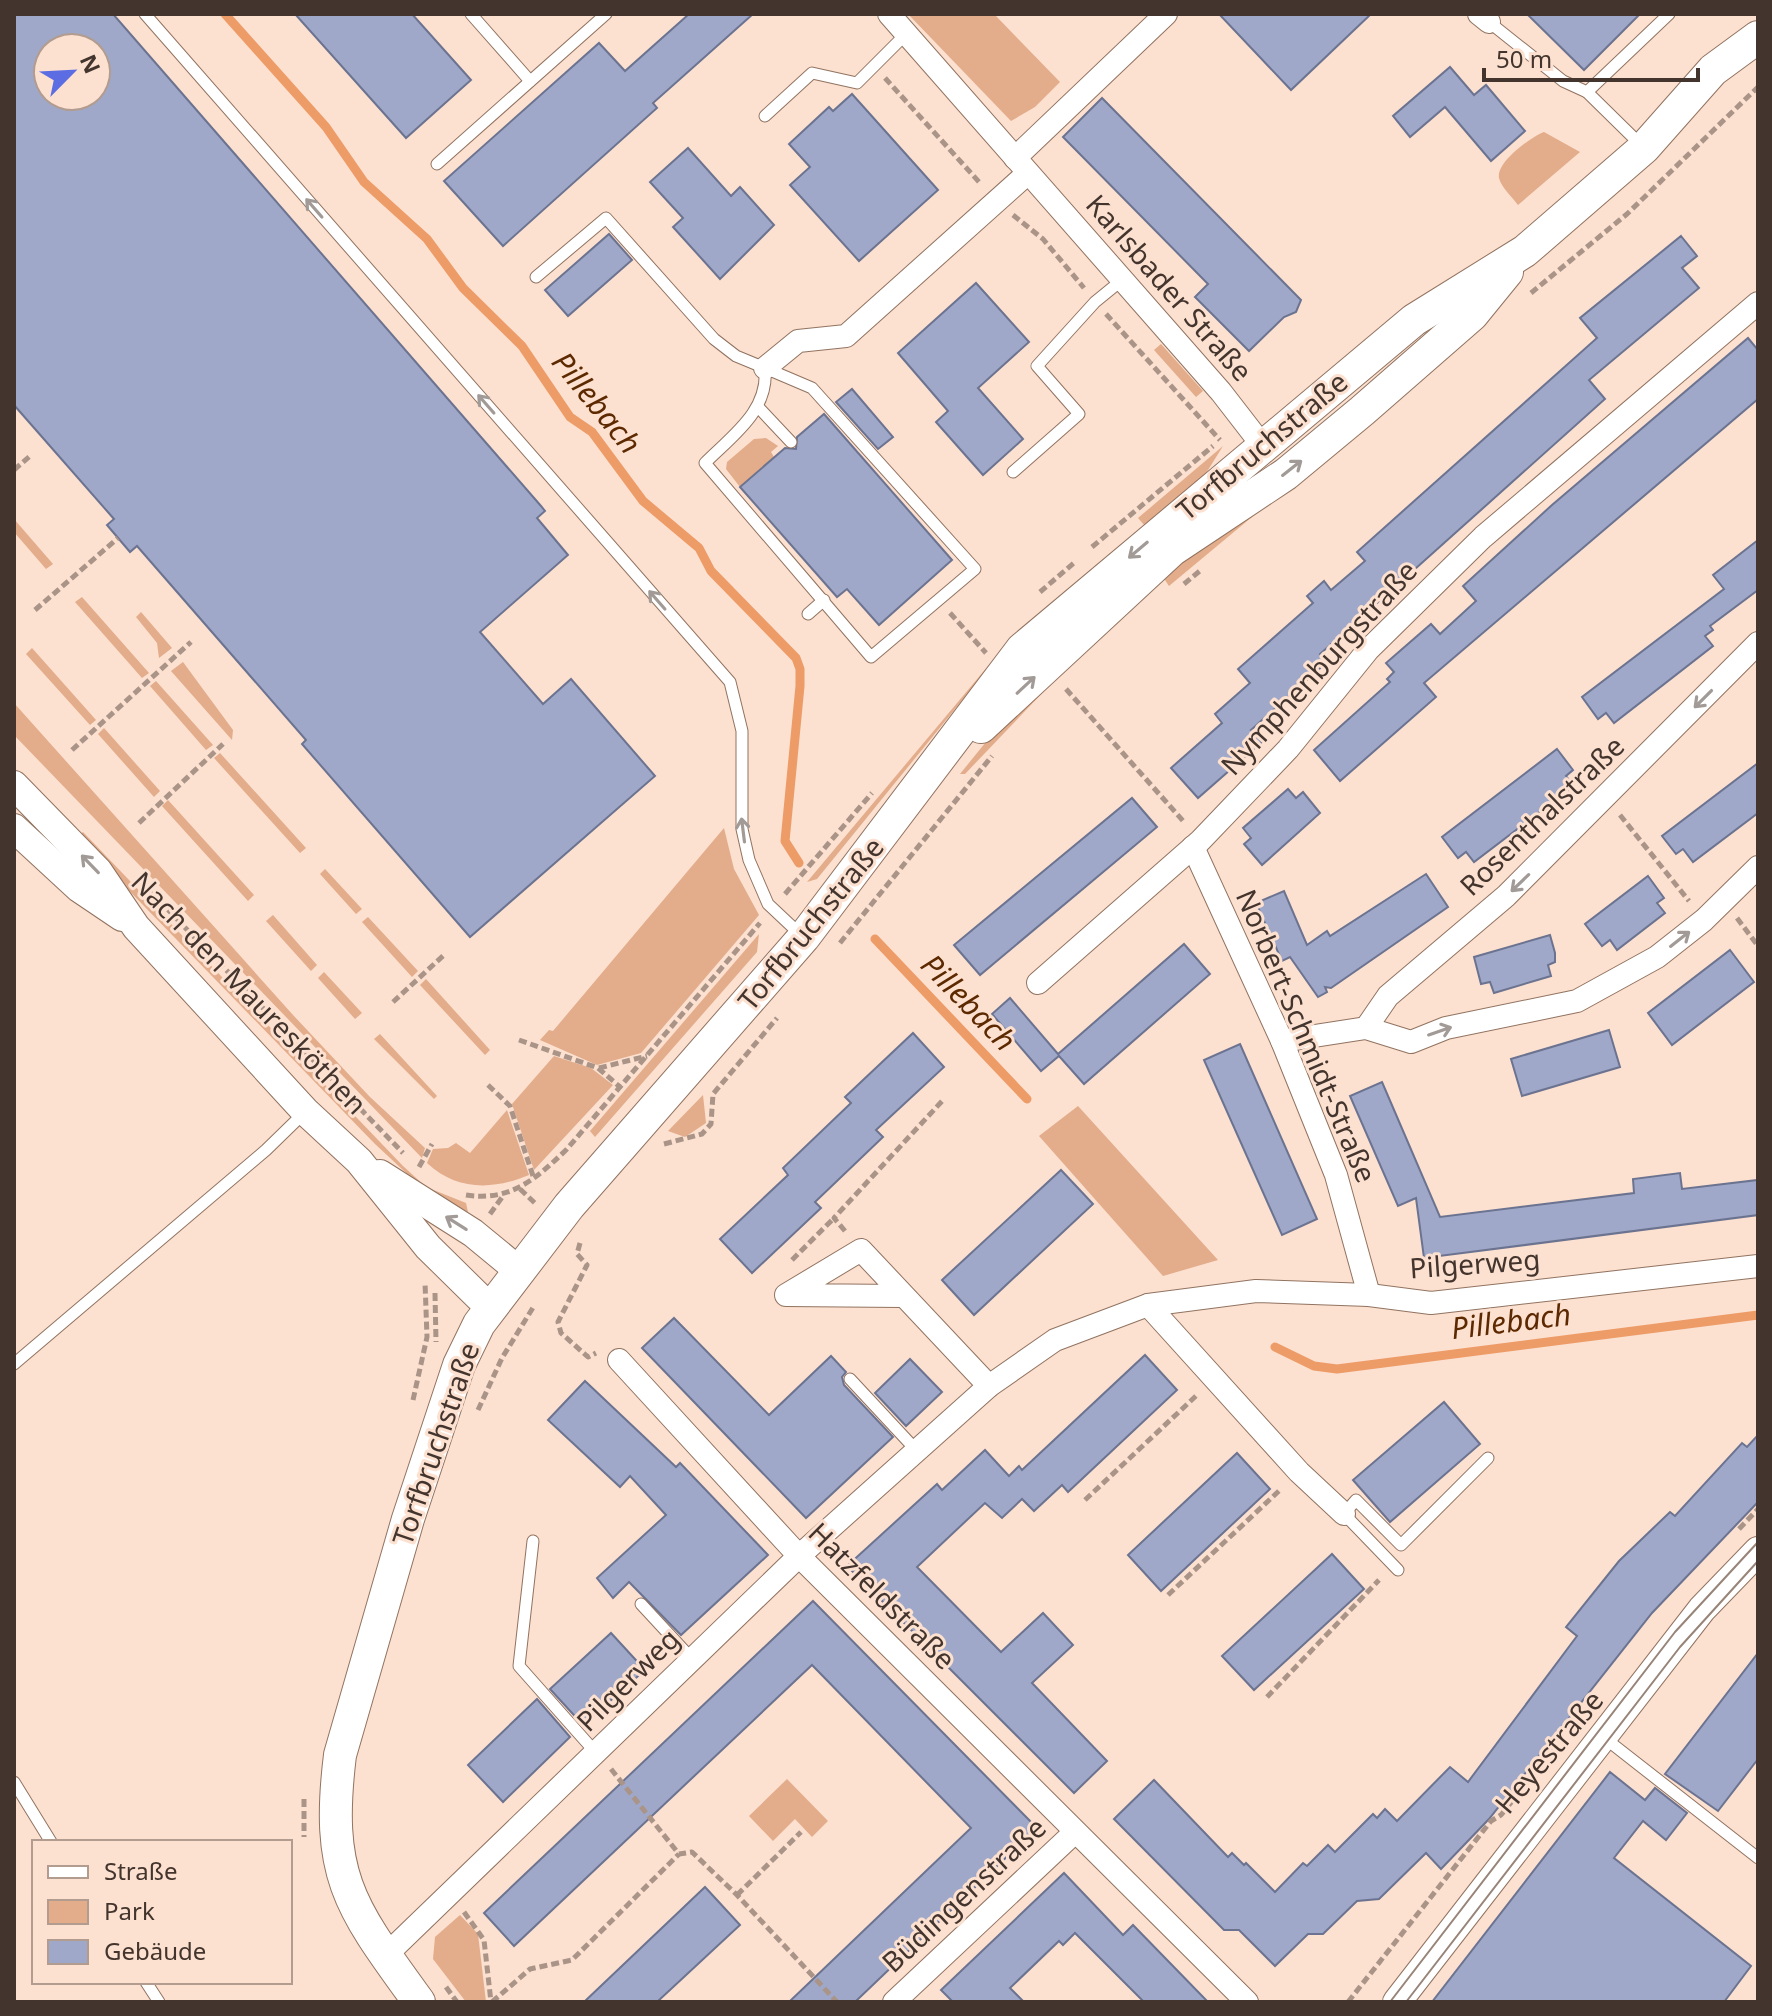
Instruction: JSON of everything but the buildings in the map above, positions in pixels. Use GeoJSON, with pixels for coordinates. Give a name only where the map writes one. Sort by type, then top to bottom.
{"type":"FeatureCollection","features":[{"type":"Feature","properties":{"kind":"main road","name":"Torfbruchstraße"},"geometry":{"type":"LineString","coordinates":[[1648,145],[1713,70],[1758,37]]}},
{"type":"Feature","properties":{"kind":"main road","name":"Torfbruchstraße"},"geometry":{"type":"LineString","coordinates":[[419,2002],[360,1918],[339,1868],[334,1823],[340,1755],[408,1519],[459,1365],[490,1308],[569,1206],[804,937],[929,777],[1022,649],[1414,320],[1525,251],[1648,145],[1729,87],[1758,50]]}},
{"type":"Feature","properties":{"kind":"main road","name":"Torfbruchstraße"},"geometry":{"type":"LineString","coordinates":[[929,777],[1172,550],[1286,474],[1472,315],[1525,251]]}},
{"type":"Feature","properties":{"kind":"main road"},"geometry":{"type":"LineString","coordinates":[[1172,550],[1251,475],[1262,445],[1305,432],[1423,333],[1472,315]]}},
{"type":"Feature","properties":{"kind":"street","name":"Karlsbader Straße"},"geometry":{"type":"LineString","coordinates":[[889,14],[1262,445]]}},
{"type":"Feature","properties":{"kind":"street"},"geometry":{"type":"LineString","coordinates":[[765,368],[798,341],[846,336],[998,202],[1021,165],[1166,14]]}},
{"type":"Feature","properties":{"kind":"street","name":"Nymphenburgstraße"},"geometry":{"type":"LineString","coordinates":[[1038,983],[1288,749],[1368,650],[1460,558],[1758,303]]}},
{"type":"Feature","properties":{"kind":"street","name":"Rosenthalstraße"},"geometry":{"type":"LineString","coordinates":[[1366,1028],[1388,996],[1506,896],[1758,643]]}},
{"type":"Feature","properties":{"kind":"street","name":"Nach den Mauresköthen"},"geometry":{"type":"LineString","coordinates":[[14,785],[98,871],[136,927],[305,1111],[359,1161],[428,1247],[490,1308]]}},
{"type":"Feature","properties":{"kind":"street","name":"Nach den Mauresköthen"},"geometry":{"type":"LineString","coordinates":[[14,828],[79,888],[136,927]]}},
{"type":"Feature","properties":{"kind":"street","name":"Norbert-Schmidt-Straße"},"geometry":{"type":"LineString","coordinates":[[1193,840],[1282,1041],[1336,1175],[1369,1295]]}},
{"type":"Feature","properties":{"kind":"street"},"geometry":{"type":"LineString","coordinates":[[1282,1041],[1366,1028],[1411,1042],[1446,1028],[1577,1001],[1657,957],[1704,920],[1758,867]]}},
{"type":"Feature","properties":{"kind":"street","name":"Nach den Mauresköthen"},"geometry":{"type":"LineString","coordinates":[[359,1161],[473,1233],[518,1270]]}},
{"type":"Feature","properties":{"kind":"street"},"geometry":{"type":"LineString","coordinates":[[902,1296],[786,1295],[861,1250],[989,1386]]}},
{"type":"Feature","properties":{"kind":"street","name":"Pilgerweg"},"geometry":{"type":"LineString","coordinates":[[385,1956],[799,1556],[989,1386],[1055,1340],[1148,1305],[1256,1291],[1369,1295],[1431,1303],[1758,1266]]}},
{"type":"Feature","properties":{"kind":"street"},"geometry":{"type":"LineString","coordinates":[[1148,1305],[1299,1472],[1344,1514]]}},
{"type":"Feature","properties":{"kind":"street","name":"Hatzfeldstraße"},"geometry":{"type":"LineString","coordinates":[[609,1355],[799,1556],[1247,2002]]}},
{"type":"Feature","properties":{"kind":"street","name":"Heyestraße"},"geometry":{"type":"LineString","coordinates":[[1397,2002],[1702,1609],[1758,1551]]}},
{"type":"Feature","properties":{"kind":"street","name":"Büdingenstraße"},"geometry":{"type":"LineString","coordinates":[[894,2002],[1075,1832]]}},
{"type":"Feature","properties":{"kind":"lane"},"geometry":{"type":"LineString","coordinates":[[145,14],[730,682],[742,731],[742,829],[749,860],[768,904],[804,937]]}},
{"type":"Feature","properties":{"kind":"lane"},"geometry":{"type":"LineString","coordinates":[[471,14],[530,81]]}},
{"type":"Feature","properties":{"kind":"lane"},"geometry":{"type":"LineString","coordinates":[[437,164],[606,14]]}},
{"type":"Feature","properties":{"kind":"lane"},"geometry":{"type":"LineString","coordinates":[[1587,92],[1669,14]]}},
{"type":"Feature","properties":{"kind":"lane"},"geometry":{"type":"LineString","coordinates":[[1484,18],[1563,81],[1587,92],[1648,145]]}},
{"type":"Feature","properties":{"kind":"lane"},"geometry":{"type":"LineString","coordinates":[[765,116],[812,73],[857,83],[906,34]]}},
{"type":"Feature","properties":{"kind":"lane"},"geometry":{"type":"LineString","coordinates":[[536,277],[606,218],[714,339],[736,356],[765,368],[812,388],[975,569],[871,657],[705,463],[759,408],[767,386],[765,368]]}},
{"type":"Feature","properties":{"kind":"lane"},"geometry":{"type":"LineString","coordinates":[[1013,472],[1079,414],[1037,366],[1095,302],[1122,280]]}},
{"type":"Feature","properties":{"kind":"lane"},"geometry":{"type":"LineString","coordinates":[[759,408],[791,442]]}},
{"type":"Feature","properties":{"kind":"lane"},"geometry":{"type":"LineString","coordinates":[[808,614],[824,600]]}},
{"type":"Feature","properties":{"kind":"lane"},"geometry":{"type":"LineString","coordinates":[[14,1364],[266,1150],[305,1111]]}},
{"type":"Feature","properties":{"kind":"lane"},"geometry":{"type":"LineString","coordinates":[[850,1379],[917,1451]]}},
{"type":"Feature","properties":{"kind":"lane"},"geometry":{"type":"LineString","coordinates":[[1398,1570],[1344,1514],[1356,1500],[1401,1545],[1488,1458]]}},
{"type":"Feature","properties":{"kind":"lane"},"geometry":{"type":"LineString","coordinates":[[533,1541],[519,1666],[597,1754]]}},
{"type":"Feature","properties":{"kind":"lane"},"geometry":{"type":"LineString","coordinates":[[641,1604],[691,1658]]}},
{"type":"Feature","properties":{"kind":"lane"},"geometry":{"type":"LineString","coordinates":[[1602,1736],[1674,1796],[1758,1858]]}},
{"type":"Feature","properties":{"kind":"lane"},"geometry":{"type":"LineString","coordinates":[[14,1782],[50,1840]]}},
{"type":"Feature","properties":{"kind":"lane"},"geometry":{"type":"LineString","coordinates":[[147,1984],[159,2002]]}},
{"type":"Feature","properties":{"kind":"path"},"geometry":{"type":"LineString","coordinates":[[874,65],[998,202],[1043,239],[1095,302],[1220,440]]}},
{"type":"Feature","properties":{"kind":"path"},"geometry":{"type":"LineString","coordinates":[[1735,94],[1744,103]]}},
{"type":"Feature","properties":{"kind":"path"},"geometry":{"type":"LineString","coordinates":[[14,470],[30,456]]}},
{"type":"Feature","properties":{"kind":"path"},"geometry":{"type":"LineString","coordinates":[[35,610],[118,538]]}},
{"type":"Feature","properties":{"kind":"path"},"geometry":{"type":"LineString","coordinates":[[960,627],[981,649]]}},
{"type":"Feature","properties":{"kind":"path"},"geometry":{"type":"LineString","coordinates":[[72,750],[191,642]]}},
{"type":"Feature","properties":{"kind":"path"},"geometry":{"type":"LineString","coordinates":[[1062,686],[1193,840]]}},
{"type":"Feature","properties":{"kind":"path"},"geometry":{"type":"LineString","coordinates":[[139,823],[223,744]]}},
{"type":"Feature","properties":{"kind":"path"},"geometry":{"type":"LineString","coordinates":[[1606,797],[1704,920]]}},
{"type":"Feature","properties":{"kind":"path","name":"Torfbruchstraße"},"geometry":{"type":"LineString","coordinates":[[835,949],[921,847],[930,829]]}},
{"type":"Feature","properties":{"kind":"path","name":"Nach den Mauresköthen"},"geometry":{"type":"LineString","coordinates":[[141,881],[429,1177]]}},
{"type":"Feature","properties":{"kind":"path"},"geometry":{"type":"LineString","coordinates":[[1724,902],[1758,946]]}},
{"type":"Feature","properties":{"kind":"path"},"geometry":{"type":"LineString","coordinates":[[393,1002],[445,954]]}},
{"type":"Feature","properties":{"kind":"path","name":"Torfbruchstraße"},"geometry":{"type":"LineString","coordinates":[[660,1144],[702,1134],[711,1124],[713,1094],[784,1009]]}},
{"type":"Feature","properties":{"kind":"path"},"geometry":{"type":"LineString","coordinates":[[519,1040],[598,1068],[620,1087]]}},
{"type":"Feature","properties":{"kind":"path"},"geometry":{"type":"LineString","coordinates":[[598,1068],[647,1056]]}},
{"type":"Feature","properties":{"kind":"path"},"geometry":{"type":"LineString","coordinates":[[488,1085],[510,1106],[534,1179]]}},
{"type":"Feature","properties":{"kind":"path"},"geometry":{"type":"LineString","coordinates":[[861,1250],[834,1218],[944,1099]]}},
{"type":"Feature","properties":{"kind":"path"},"geometry":{"type":"LineString","coordinates":[[418,1168],[432,1144]]}},
{"type":"Feature","properties":{"kind":"path"},"geometry":{"type":"LineString","coordinates":[[454,1192],[470,1196],[503,1195],[520,1189],[534,1202]]}},
{"type":"Feature","properties":{"kind":"path"},"geometry":{"type":"LineString","coordinates":[[489,1216],[503,1195]]}},
{"type":"Feature","properties":{"kind":"path"},"geometry":{"type":"LineString","coordinates":[[589,1233],[574,1255],[587,1265],[560,1317],[561,1333],[588,1357],[609,1355]]}},
{"type":"Feature","properties":{"kind":"path","name":"Torfbruchstraße"},"geometry":{"type":"LineString","coordinates":[[475,1417],[502,1358],[535,1304]]}},
{"type":"Feature","properties":{"kind":"path"},"geometry":{"type":"LineString","coordinates":[[1085,1500],[1215,1378]]}},
{"type":"Feature","properties":{"kind":"path"},"geometry":{"type":"LineString","coordinates":[[1168,1595],[1299,1472]]}},
{"type":"Feature","properties":{"kind":"path"},"geometry":{"type":"LineString","coordinates":[[1729,1539],[1758,1509]]}},
{"type":"Feature","properties":{"kind":"path"},"geometry":{"type":"LineString","coordinates":[[1267,1697],[1380,1582],[1371,1571]]}},
{"type":"Feature","properties":{"kind":"path","name":"Heyestraße"},"geometry":{"type":"LineString","coordinates":[[1348,2002],[1491,1821],[1501,1815],[1561,1741]]}},
{"type":"Feature","properties":{"kind":"path"},"geometry":{"type":"LineString","coordinates":[[597,1754],[679,1854]]}},
{"type":"Feature","properties":{"kind":"path"},"geometry":{"type":"LineString","coordinates":[[737,1895],[801,1832]]}},
{"type":"Feature","properties":{"kind":"path"},"geometry":{"type":"LineString","coordinates":[[491,2002],[530,1969],[572,1960],[679,1854],[692,1852],[737,1895],[837,2002]]}},
{"type":"Feature","properties":{"kind":"path"},"geometry":{"type":"LineString","coordinates":[[447,1893],[484,1940],[491,2002]]}},
{"type":"Feature","properties":{"kind":"path"},"geometry":{"type":"LineString","coordinates":[[440,1979],[457,2002]]}},
{"type":"Feature","properties":{"kind":"green space"},"geometry":{"type":"Polygon","coordinates":[[[908,14],[994,14],[1060,82],[1035,107],[1011,121],[908,14]]]}},
{"type":"Feature","properties":{"kind":"green space"},"geometry":{"type":"Polygon","coordinates":[[[1544,132],[1580,152],[1518,205],[1502,185],[1500,172],[1516,151],[1544,132]]]}},
{"type":"Feature","properties":{"kind":"green space"},"geometry":{"type":"Polygon","coordinates":[[[1161,344],[1203,391],[1196,397],[1154,350],[1161,344]]]}},
{"type":"Feature","properties":{"kind":"green space"},"geometry":{"type":"Polygon","coordinates":[[[766,438],[778,446],[771,452],[774,457],[740,487],[726,469],[727,462],[754,439],[766,438]]]}},
{"type":"Feature","properties":{"kind":"green space"},"geometry":{"type":"Polygon","coordinates":[[[1223,446],[1203,478],[1145,526],[1138,518],[1223,446]]]}},
{"type":"Feature","properties":{"kind":"green space"},"geometry":{"type":"Polygon","coordinates":[[[1288,487],[1169,586],[1164,574],[1288,487]]]}},
{"type":"Feature","properties":{"kind":"green space"},"geometry":{"type":"Polygon","coordinates":[[[14,519],[53,564],[46,569],[14,532],[14,519]]]}},
{"type":"Feature","properties":{"kind":"green space"},"geometry":{"type":"Polygon","coordinates":[[[82,597],[149,673],[142,678],[75,602],[82,597]]]}},
{"type":"Feature","properties":{"kind":"green space"},"geometry":{"type":"Polygon","coordinates":[[[141,612],[172,648],[159,658],[157,643],[136,617],[141,612]]]}},
{"type":"Feature","properties":{"kind":"green space"},"geometry":{"type":"Polygon","coordinates":[[[1007,645],[817,879],[807,882],[1004,647],[1007,645]]]}},
{"type":"Feature","properties":{"kind":"green space"},"geometry":{"type":"Polygon","coordinates":[[[32,648],[96,720],[90,725],[26,654],[32,648]]]}},
{"type":"Feature","properties":{"kind":"green space"},"geometry":{"type":"Polygon","coordinates":[[[183,662],[233,730],[232,740],[171,671],[183,662]]]}},
{"type":"Feature","properties":{"kind":"green space"},"geometry":{"type":"Polygon","coordinates":[[[156,681],[213,745],[206,750],[150,686],[156,681]]]}},
{"type":"Feature","properties":{"kind":"green space"},"geometry":{"type":"Polygon","coordinates":[[[1047,688],[965,774],[960,774],[1007,716],[1047,688]]]}},
{"type":"Feature","properties":{"kind":"green space"},"geometry":{"type":"Polygon","coordinates":[[[14,703],[293,1015],[370,1097],[425,1148],[422,1158],[14,735],[14,703]]]}},
{"type":"Feature","properties":{"kind":"green space"},"geometry":{"type":"Polygon","coordinates":[[[104,728],[160,791],[154,797],[98,734],[104,728]]]}},
{"type":"Feature","properties":{"kind":"green space"},"geometry":{"type":"Polygon","coordinates":[[[220,753],[306,848],[300,853],[214,758],[220,753]]]}},
{"type":"Feature","properties":{"kind":"green space"},"geometry":{"type":"Polygon","coordinates":[[[168,800],[254,895],[248,901],[162,806],[168,800]]]}},
{"type":"Feature","properties":{"kind":"green space"},"geometry":{"type":"Polygon","coordinates":[[[724,828],[734,869],[759,915],[641,1053],[597,1065],[540,1040],[549,1030],[553,1031],[724,828]]]}},
{"type":"Feature","properties":{"kind":"green space"},"geometry":{"type":"Polygon","coordinates":[[[83,832],[403,1166],[426,1187],[466,1203],[468,1212],[431,1196],[375,1144],[77,837],[83,832]]]}},
{"type":"Feature","properties":{"kind":"green space"},"geometry":{"type":"Polygon","coordinates":[[[325,869],[362,909],[356,914],[320,874],[325,869]]]}},
{"type":"Feature","properties":{"kind":"green space"},"geometry":{"type":"Polygon","coordinates":[[[273,915],[317,965],[311,971],[266,921],[273,915]]]}},
{"type":"Feature","properties":{"kind":"green space"},"geometry":{"type":"Polygon","coordinates":[[[368,917],[418,971],[412,977],[362,922],[368,917]]]}},
{"type":"Feature","properties":{"kind":"green space"},"geometry":{"type":"Polygon","coordinates":[[[759,934],[757,952],[595,1137],[590,1131],[759,934]]]}},
{"type":"Feature","properties":{"kind":"green space"},"geometry":{"type":"Polygon","coordinates":[[[324,972],[362,1013],[355,1019],[318,978],[324,972]]]}},
{"type":"Feature","properties":{"kind":"green space"},"geometry":{"type":"Polygon","coordinates":[[[426,979],[490,1050],[485,1055],[420,985],[426,979]]]}},
{"type":"Feature","properties":{"kind":"green space"},"geometry":{"type":"Polygon","coordinates":[[[380,1034],[437,1096],[434,1099],[374,1039],[380,1034]]]}},
{"type":"Feature","properties":{"kind":"green space"},"geometry":{"type":"Polygon","coordinates":[[[554,1056],[591,1068],[613,1085],[534,1170],[512,1104],[554,1056]]]}},
{"type":"Feature","properties":{"kind":"green space"},"geometry":{"type":"Polygon","coordinates":[[[703,1095],[706,1123],[685,1137],[668,1131],[703,1095]]]}},
{"type":"Feature","properties":{"kind":"green space"},"geometry":{"type":"Polygon","coordinates":[[[1078,1106],[1218,1260],[1163,1276],[1039,1136],[1078,1106]]]}},
{"type":"Feature","properties":{"kind":"green space"},"geometry":{"type":"Polygon","coordinates":[[[507,1110],[529,1175],[502,1183],[476,1185],[451,1179],[427,1163],[433,1149],[448,1148],[456,1143],[470,1153],[507,1110]]]}},
{"type":"Feature","properties":{"kind":"green space"},"geometry":{"type":"Polygon","coordinates":[[[787,1779],[828,1821],[812,1837],[795,1819],[773,1841],[749,1816],[787,1779]]]}},
{"type":"Feature","properties":{"kind":"green space"},"geometry":{"type":"Polygon","coordinates":[[[460,1915],[478,1934],[486,2002],[466,2002],[433,1959],[435,1937],[460,1915]]]}},
{"type":"Feature","properties":{"kind":"waterway","name":"Pillebach"},"geometry":{"type":"LineString","coordinates":[[225,14],[326,127],[364,182],[427,239],[463,288],[522,346],[570,417],[592,432],[643,501],[699,548],[711,571],[796,658],[800,669],[800,686],[785,841],[799,863]]}},
{"type":"Feature","properties":{"kind":"waterway","name":"Pillebach"},"geometry":{"type":"LineString","coordinates":[[875,939],[1027,1099]]}},
{"type":"Feature","properties":{"kind":"waterway","name":"Pillebach"},"geometry":{"type":"LineString","coordinates":[[1275,1347],[1314,1366],[1337,1369],[1758,1315]]}},
{"type":"Feature","properties":{"kind":"tram line"},"geometry":{"type":"LineString","coordinates":[[1390,2002],[1675,1632],[1758,1542]]}},
{"type":"Feature","properties":{"kind":"tram line"},"geometry":{"type":"LineString","coordinates":[[1406,2002],[1680,1647],[1758,1561]]}}]}
